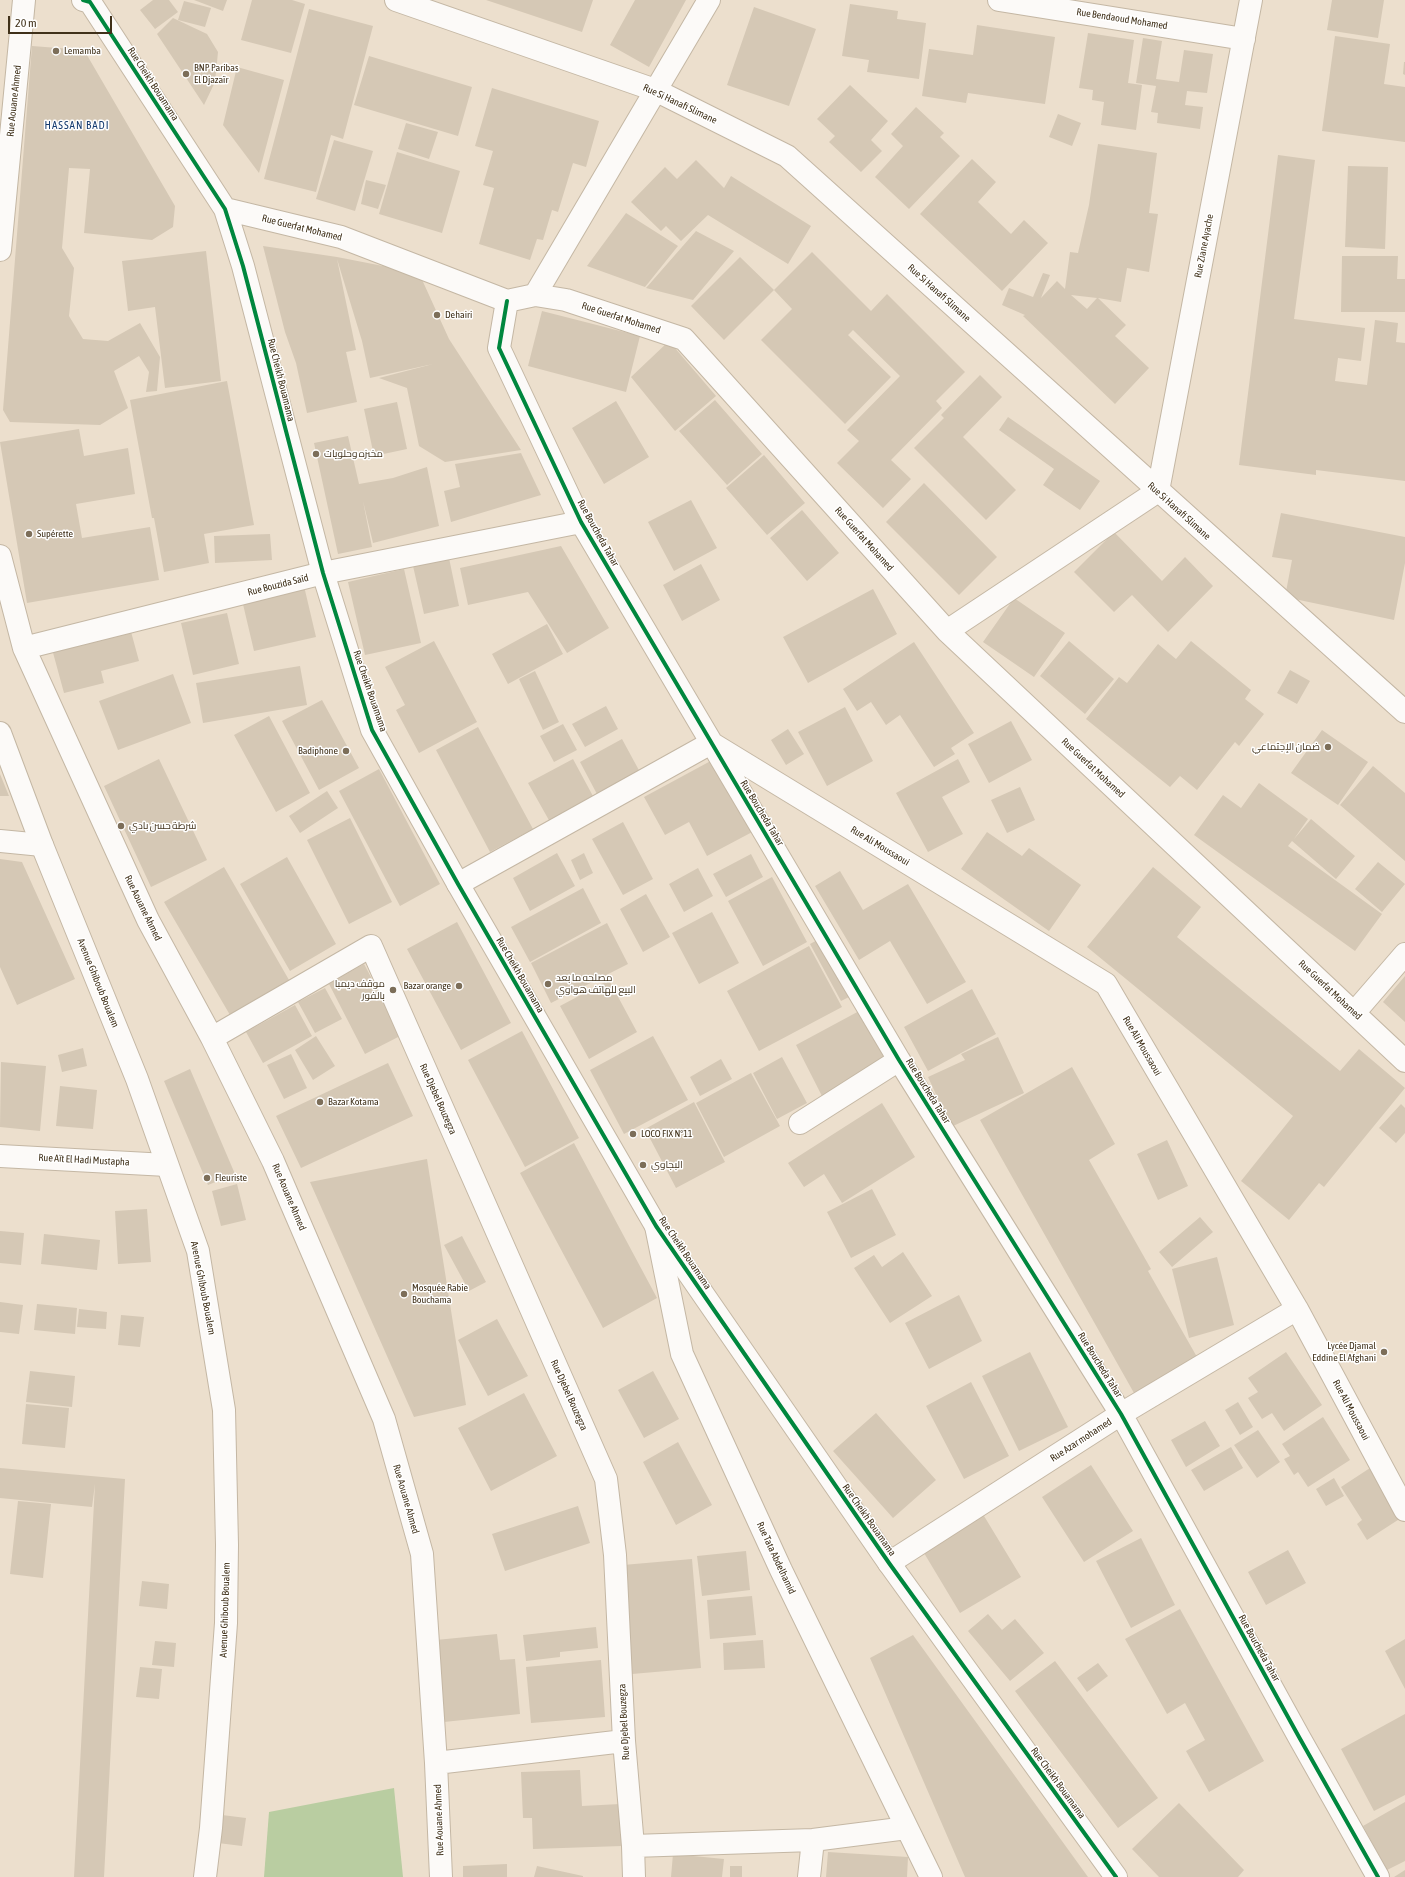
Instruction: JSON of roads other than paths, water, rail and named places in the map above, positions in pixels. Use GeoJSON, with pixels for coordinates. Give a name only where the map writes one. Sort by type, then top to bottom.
{"type":"FeatureCollection","features":[{"type":"Feature","properties":{"kind":"street","name":"Rue Aouane Ahmed"},"geometry":{"type":"LineString","coordinates":[[0,250],[24,0]]}},
{"type":"Feature","properties":{"kind":"street","name":"Rue Cheikh Bouamama"},"geometry":{"type":"LineString","coordinates":[[83,0],[90,2],[225,209],[243,266],[323,573],[372,730],[458,884],[656,1226],[890,1563],[1116,1877]]}},
{"type":"Feature","properties":{"kind":"street","name":"Rue Si Hanafi Slimane"},"geometry":{"type":"LineString","coordinates":[[396,0],[655,90],[787,156],[1405,712]]}},
{"type":"Feature","properties":{"kind":"street"},"geometry":{"type":"LineString","coordinates":[[535,295],[709,0]]}},
{"type":"Feature","properties":{"kind":"street","name":"Rue Bendaoud Mohamed"},"geometry":{"type":"LineString","coordinates":[[999,0],[1244,39]]}},
{"type":"Feature","properties":{"kind":"street","name":"Rue Ziane Ayache"},"geometry":{"type":"LineString","coordinates":[[1158,491],[1251,0]]}},
{"type":"Feature","properties":{"kind":"street","name":"Rue Guerfat Mohamed"},"geometry":{"type":"LineString","coordinates":[[225,209],[341,237],[507,301],[535,295],[566,300],[684,339],[947,631],[1405,1060]]}},
{"type":"Feature","properties":{"kind":"street","name":"Rue Boucheda Tahar"},"geometry":{"type":"LineString","coordinates":[[507,301],[499,348],[581,522],[899,1060],[1122,1414],[1299,1737],[1378,1877]]}},
{"type":"Feature","properties":{"kind":"street"},"geometry":{"type":"LineString","coordinates":[[947,631],[1158,491]]}},
{"type":"Feature","properties":{"kind":"street","name":"Rue Bouzida Saïd"},"geometry":{"type":"LineString","coordinates":[[24,648],[323,573],[581,522]]}},
{"type":"Feature","properties":{"kind":"street","name":"Rue Aouane Ahmed"},"geometry":{"type":"LineString","coordinates":[[0,556],[24,648],[148,920],[212,1038],[273,1162],[384,1419],[422,1554],[436,1763],[441,1877]]}},
{"type":"Feature","properties":{"kind":"street","name":"Avenue Ghiboub Boualem"},"geometry":{"type":"LineString","coordinates":[[0,733],[42,845],[137,1079],[198,1251],[224,1410],[227,1545],[226,1623],[211,1828],[205,1877]]}},
{"type":"Feature","properties":{"kind":"street"},"geometry":{"type":"LineString","coordinates":[[458,884],[711,743]]}},
{"type":"Feature","properties":{"kind":"street","name":"Rue Ali Moussaoui"},"geometry":{"type":"LineString","coordinates":[[711,743],[1106,984],[1297,1309],[1405,1510]]}},
{"type":"Feature","properties":{"kind":"street"},"geometry":{"type":"LineString","coordinates":[[0,841],[42,845]]}},
{"type":"Feature","properties":{"kind":"street","name":"Rue Djebel Bouzegza"},"geometry":{"type":"LineString","coordinates":[[212,1038],[370,946],[606,1479],[615,1555],[624,1741],[634,1846],[634,1877]]}},
{"type":"Feature","properties":{"kind":"street"},"geometry":{"type":"LineString","coordinates":[[1354,1013],[1405,954]]}},
{"type":"Feature","properties":{"kind":"street"},"geometry":{"type":"LineString","coordinates":[[800,1123],[899,1060]]}},
{"type":"Feature","properties":{"kind":"street","name":"Rue Aït El Hadi Mustapha"},"geometry":{"type":"LineString","coordinates":[[0,1156],[167,1165]]}},
{"type":"Feature","properties":{"kind":"street","name":"Rue Tata Abdelhamid"},"geometry":{"type":"LineString","coordinates":[[656,1226],[682,1354],[781,1570],[931,1877]]}},
{"type":"Feature","properties":{"kind":"street","name":"Rue Azar mohamed"},"geometry":{"type":"LineString","coordinates":[[890,1563],[1122,1414],[1297,1309]]}},
{"type":"Feature","properties":{"kind":"street"},"geometry":{"type":"LineString","coordinates":[[436,1763],[624,1741]]}},
{"type":"Feature","properties":{"kind":"street"},"geometry":{"type":"LineString","coordinates":[[634,1846],[813,1840],[907,1828]]}},
{"type":"Feature","properties":{"kind":"street"},"geometry":{"type":"LineString","coordinates":[[809,1877],[813,1840]]}},
{"type":"Feature","properties":{"kind":"place","name":"Lemamba"},"geometry":{"type":"Point","coordinates":[56,51]}},
{"type":"Feature","properties":{"kind":"place","name":"BNP Paribas El Djazaïr"},"geometry":{"type":"Point","coordinates":[186,74]}},
{"type":"Feature","properties":{"kind":"place","name":"Dehairi"},"geometry":{"type":"Point","coordinates":[437,315]}},
{"type":"Feature","properties":{"kind":"place","name":"مخبزه وحلويات"},"geometry":{"type":"Point","coordinates":[316,454]}},
{"type":"Feature","properties":{"kind":"place","name":"Supérette"},"geometry":{"type":"Point","coordinates":[29,534]}},
{"type":"Feature","properties":{"kind":"place","name":"ضمان الإجتماعي"},"geometry":{"type":"Point","coordinates":[1328,747]}},
{"type":"Feature","properties":{"kind":"place","name":"Badiphone"},"geometry":{"type":"Point","coordinates":[346,751]}},
{"type":"Feature","properties":{"kind":"place","name":"شرطة حسن بادي"},"geometry":{"type":"Point","coordinates":[121,826]}},
{"type":"Feature","properties":{"kind":"place","name":"مصلحه ما بعد البيع للهاتف هواوي"},"geometry":{"type":"Point","coordinates":[548,984]}},
{"type":"Feature","properties":{"kind":"place","name":"Bazar orange"},"geometry":{"type":"Point","coordinates":[459,986]}},
{"type":"Feature","properties":{"kind":"place","name":"موقف ديمبا بالفور"},"geometry":{"type":"Point","coordinates":[393,990]}},
{"type":"Feature","properties":{"kind":"place","name":"Bazar Kotama"},"geometry":{"type":"Point","coordinates":[320,1102]}},
{"type":"Feature","properties":{"kind":"place","name":"LOCO FIX N°11"},"geometry":{"type":"Point","coordinates":[633,1134]}},
{"type":"Feature","properties":{"kind":"place","name":"البجاوي"},"geometry":{"type":"Point","coordinates":[643,1165]}},
{"type":"Feature","properties":{"kind":"place","name":"Fleuriste"},"geometry":{"type":"Point","coordinates":[207,1178]}},
{"type":"Feature","properties":{"kind":"place","name":"Mosquée Rabie Bouchama"},"geometry":{"type":"Point","coordinates":[404,1294]}},
{"type":"Feature","properties":{"kind":"place","name":"Lycée Djamal Eddine El Afghani"},"geometry":{"type":"Point","coordinates":[1384,1352]}},
{"type":"Feature","properties":{"kind":"district","name":"HASSAN BADI"},"geometry":{"type":"Point","coordinates":[77,126]}}]}
